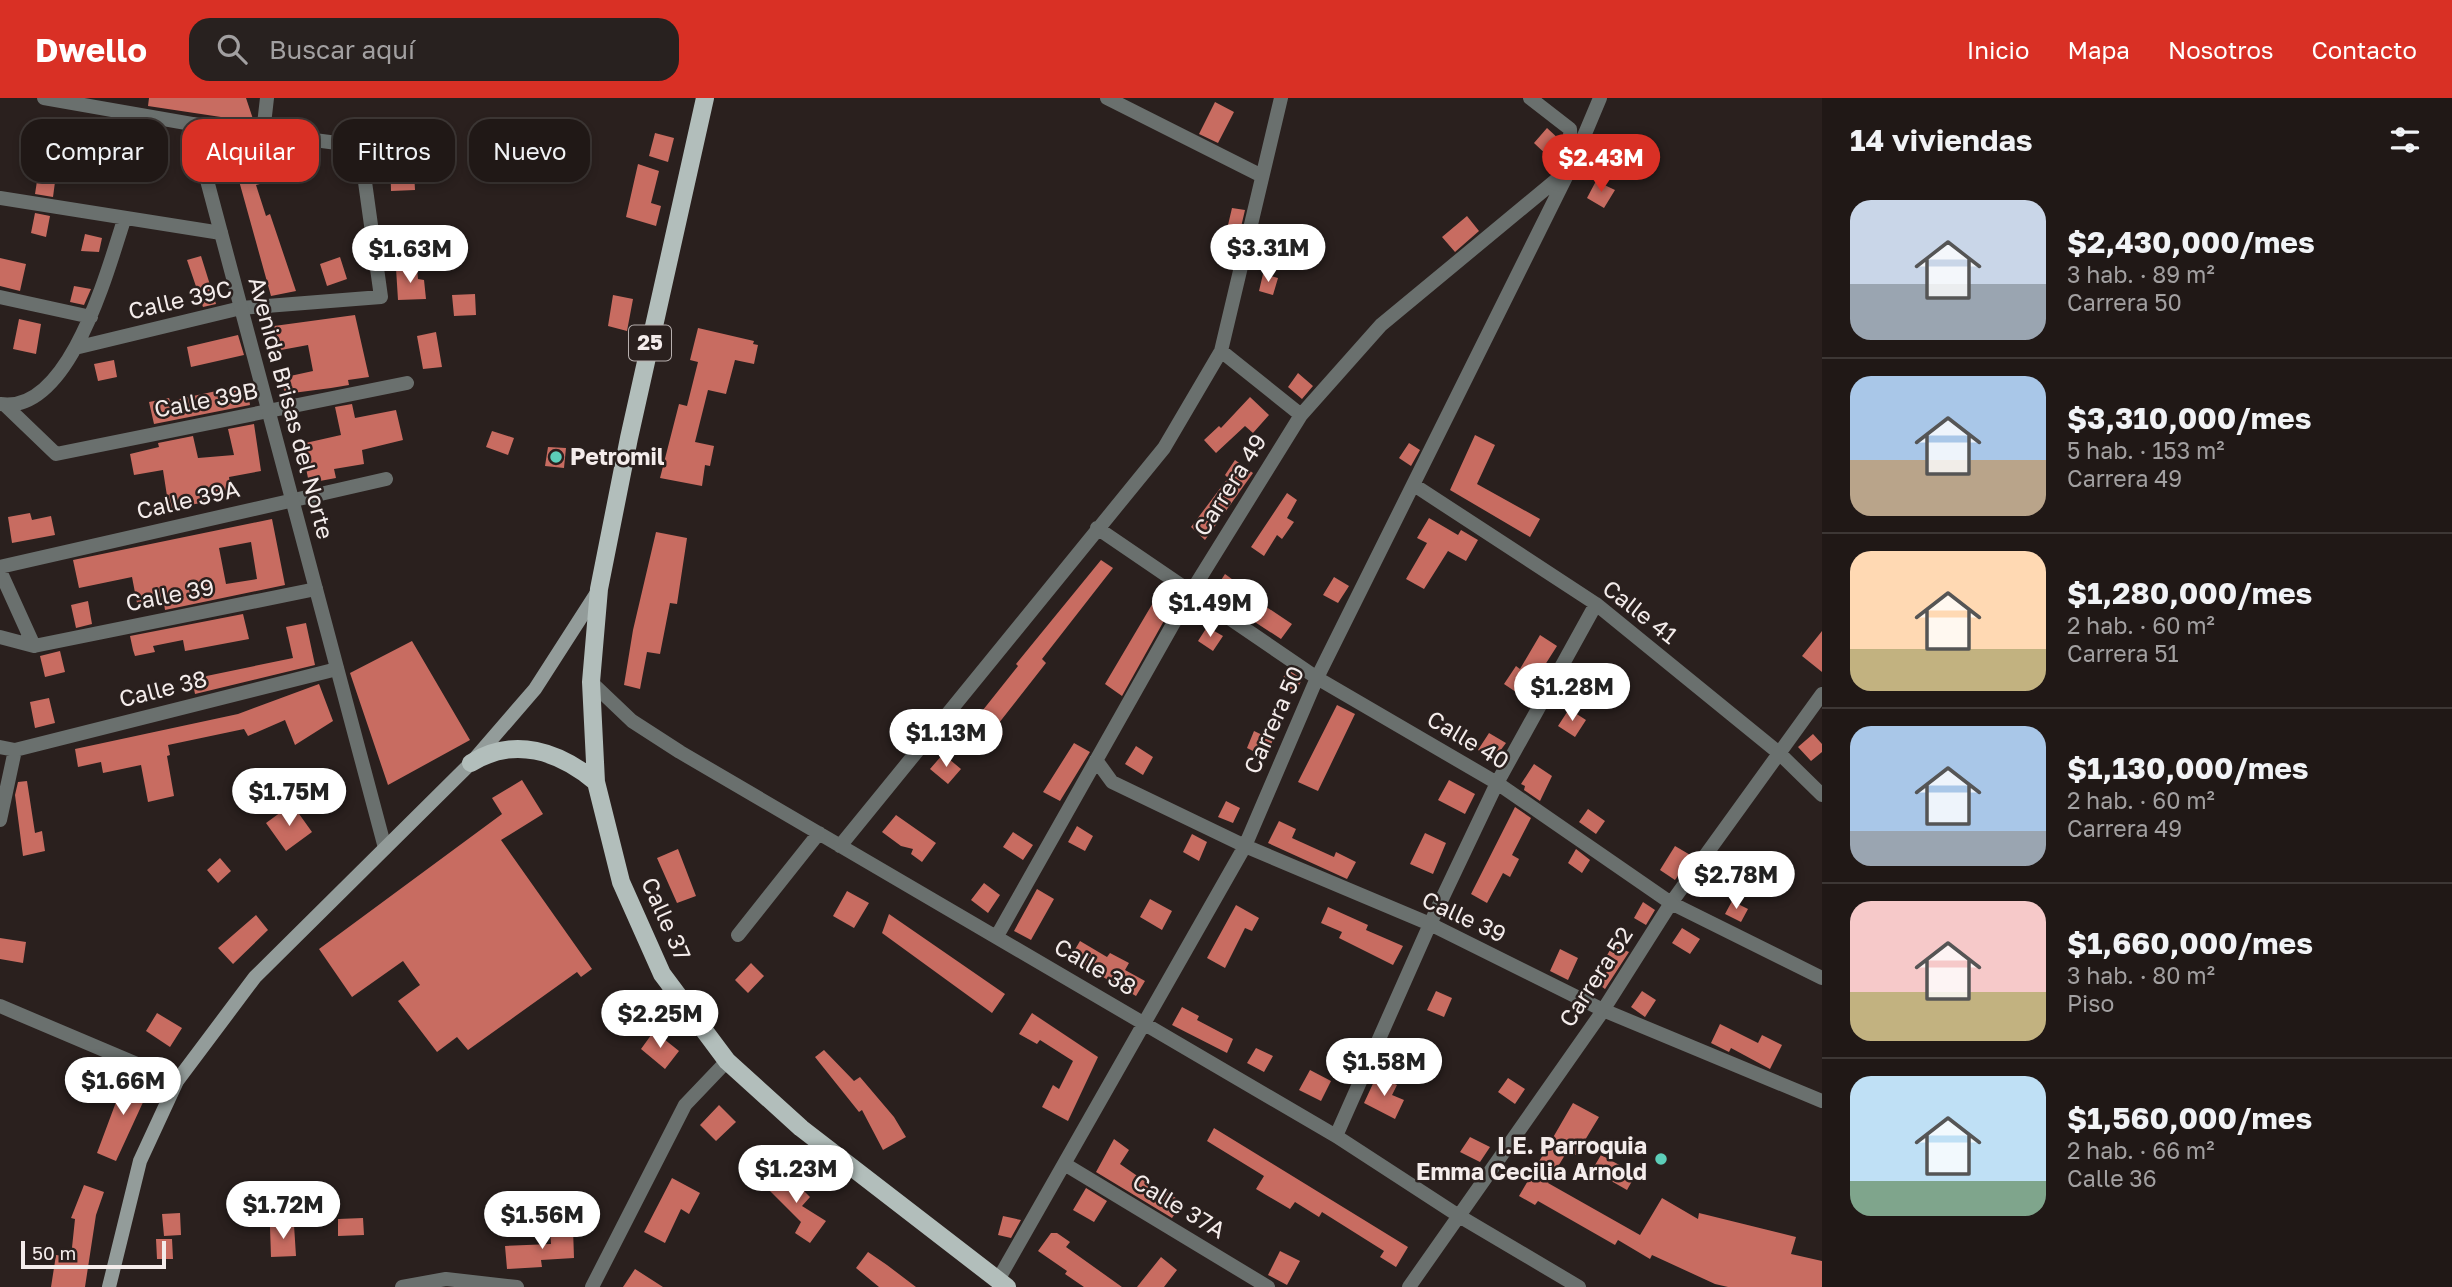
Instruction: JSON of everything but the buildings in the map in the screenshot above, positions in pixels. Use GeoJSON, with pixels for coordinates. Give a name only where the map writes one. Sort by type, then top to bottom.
{"type":"FeatureCollection","features":[{"type":"Feature","properties":{"kind":"main road","name":"25"},"geometry":{"type":"LineString","coordinates":[[599,589],[629,438],[705,98]]}},
{"type":"Feature","properties":{"kind":"main road","name":"Calle 37"},"geometry":{"type":"LineString","coordinates":[[599,589],[591,682],[596,782],[621,882],[662,974],[727,1061],[801,1128],[1003,1284]]}},
{"type":"Feature","properties":{"kind":"main road"},"geometry":{"type":"LineString","coordinates":[[109,1287],[140,1161],[177,1081],[255,977],[471,763],[535,689],[599,589]]}},
{"type":"Feature","properties":{"kind":"main road"},"geometry":{"type":"LineString","coordinates":[[471,763],[490,751],[506,748],[531,750],[563,758],[596,782]]}},
{"type":"Feature","properties":{"kind":"street"},"geometry":{"type":"LineString","coordinates":[[44,98],[182,122]]}},
{"type":"Feature","properties":{"kind":"street"},"geometry":{"type":"LineString","coordinates":[[265,119],[267,98]]}},
{"type":"Feature","properties":{"kind":"street"},"geometry":{"type":"LineString","coordinates":[[1107,98],[1262,176]]}},
{"type":"Feature","properties":{"kind":"street"},"geometry":{"type":"LineString","coordinates":[[840,846],[1164,449],[1221,351],[1281,98]]}},
{"type":"Feature","properties":{"kind":"street"},"geometry":{"type":"LineString","coordinates":[[1530,98],[1570,129],[1571,167]]}},
{"type":"Feature","properties":{"kind":"street","name":"Carrera 50"},"geometry":{"type":"LineString","coordinates":[[1003,1284],[1144,1022],[1245,846],[1317,678],[1571,167],[1600,98]]}},
{"type":"Feature","properties":{"kind":"street","name":"Calle 39C"},"geometry":{"type":"LineString","coordinates":[[75,348],[241,309],[381,297],[360,146],[319,141]]}},
{"type":"Feature","properties":{"kind":"street","name":"Carrera 49"},"geometry":{"type":"LineString","coordinates":[[997,936],[1189,594],[1301,415],[1381,326],[1571,167]]}},
{"type":"Feature","properties":{"kind":"street","name":"Avenida Brisas del Norte"},"geometry":{"type":"LineString","coordinates":[[207,182],[385,848]]}},
{"type":"Feature","properties":{"kind":"street"},"geometry":{"type":"LineString","coordinates":[[0,198],[124,220],[220,233]]}},
{"type":"Feature","properties":{"kind":"street"},"geometry":{"type":"LineString","coordinates":[[3,404],[34,395],[59,373],[91,317],[124,220]]}},
{"type":"Feature","properties":{"kind":"street"},"geometry":{"type":"LineString","coordinates":[[0,297],[91,317]]}},
{"type":"Feature","properties":{"kind":"street"},"geometry":{"type":"LineString","coordinates":[[1221,351],[1301,415]]}},
{"type":"Feature","properties":{"kind":"street","name":"Calle 39B"},"geometry":{"type":"LineString","coordinates":[[3,404],[56,454],[407,383]]}},
{"type":"Feature","properties":{"kind":"street","name":"Calle 39A"},"geometry":{"type":"LineString","coordinates":[[0,569],[386,479]]}},
{"type":"Feature","properties":{"kind":"street","name":"Calle 41"},"geometry":{"type":"LineString","coordinates":[[1414,485],[1595,604],[1779,753],[1822,795]]}},
{"type":"Feature","properties":{"kind":"street","name":"Calle 40"},"geometry":{"type":"LineString","coordinates":[[1097,528],[1189,594],[1317,678],[1497,783],[1671,903],[1822,978]]}},
{"type":"Feature","properties":{"kind":"street"},"geometry":{"type":"LineString","coordinates":[[0,569],[34,646]]}},
{"type":"Feature","properties":{"kind":"street","name":"Calle 39"},"geometry":{"type":"LineString","coordinates":[[34,646],[316,589]]}},
{"type":"Feature","properties":{"kind":"street"},"geometry":{"type":"LineString","coordinates":[[1336,1136],[1430,924],[1497,783],[1595,604]]}},
{"type":"Feature","properties":{"kind":"street"},"geometry":{"type":"LineString","coordinates":[[0,637],[34,646]]}},
{"type":"Feature","properties":{"kind":"street","name":"Calle 38"},"geometry":{"type":"LineString","coordinates":[[0,747],[15,750],[337,669]]}},
{"type":"Feature","properties":{"kind":"street","name":"Calle 38"},"geometry":{"type":"LineString","coordinates":[[591,682],[632,721],[670,746],[1336,1136],[1460,1216],[1579,1287]]}},
{"type":"Feature","properties":{"kind":"street","name":"Carrera 52"},"geometry":{"type":"LineString","coordinates":[[1409,1287],[1604,1010],[1671,903],[1822,694]]}},
{"type":"Feature","properties":{"kind":"street"},"geometry":{"type":"LineString","coordinates":[[0,820],[15,750]]}},
{"type":"Feature","properties":{"kind":"street","name":"Calle 39"},"geometry":{"type":"LineString","coordinates":[[1096,760],[1112,782],[1245,846],[1430,924],[1604,1010],[1822,1101]]}},
{"type":"Feature","properties":{"kind":"street"},"geometry":{"type":"LineString","coordinates":[[738,935],[819,833]]}},
{"type":"Feature","properties":{"kind":"street"},"geometry":{"type":"LineString","coordinates":[[0,1006],[177,1081]]}},
{"type":"Feature","properties":{"kind":"street"},"geometry":{"type":"LineString","coordinates":[[592,1287],[685,1105],[727,1061]]}},
{"type":"Feature","properties":{"kind":"street","name":"Calle 37A"},"geometry":{"type":"LineString","coordinates":[[1066,1165],[1268,1287]]}},
{"type":"Feature","properties":{"kind":"street"},"geometry":{"type":"LineString","coordinates":[[402,1287],[446,1279],[517,1287]]}},
{"type":"Feature","properties":{"kind":"place","name":"Petromil"},"geometry":{"type":"Point","coordinates":[556,457]}},
{"type":"Feature","properties":{"kind":"place","name":"I.E. Parroquia Emma Cecilia Arnold"},"geometry":{"type":"Point","coordinates":[1661,1159]}}]}
